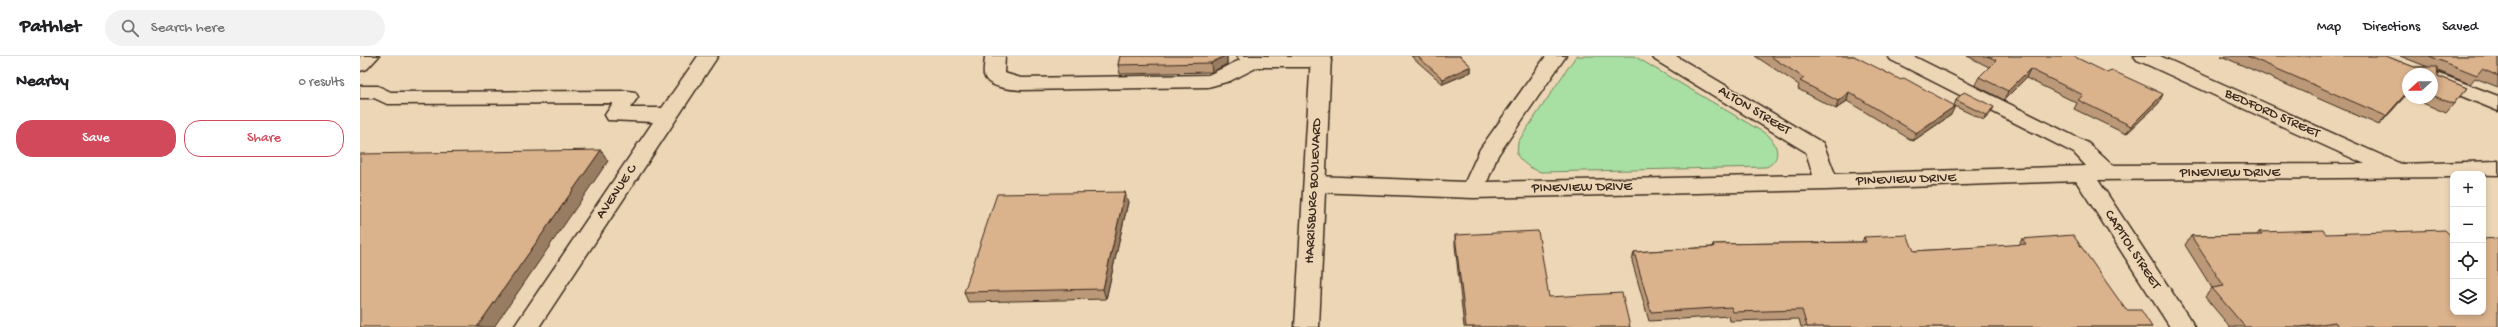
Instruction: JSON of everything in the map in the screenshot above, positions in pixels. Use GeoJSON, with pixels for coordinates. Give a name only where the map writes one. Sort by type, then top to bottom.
{"type":"FeatureCollection","features":[{"type":"Feature","properties":{"kind":"street"},"geometry":{"type":"LineString","coordinates":[[360,65],[369,56]]}},
{"type":"Feature","properties":{"kind":"street","name":"AVENUE C"},"geometry":{"type":"LineString","coordinates":[[526,327],[708,56]]}},
{"type":"Feature","properties":{"kind":"street"},"geometry":{"type":"LineString","coordinates":[[996,56],[994,76],[1005,82],[1021,84],[1208,81],[1223,77],[1250,59],[1321,59]]}},
{"type":"Feature","properties":{"kind":"street"},"geometry":{"type":"LineString","coordinates":[[1473,190],[1488,154],[1556,56]]}},
{"type":"Feature","properties":{"kind":"street","name":"ALTON STREET"},"geometry":{"type":"LineString","coordinates":[[1662,56],[1816,148],[1826,182]]}},
{"type":"Feature","properties":{"kind":"street"},"geometry":{"type":"LineString","coordinates":[[1898,56],[2081,148],[2107,173]]}},
{"type":"Feature","properties":{"kind":"street","name":"BEDFORD STREET"},"geometry":{"type":"LineString","coordinates":[[2144,56],[2400,171]]}},
{"type":"Feature","properties":{"kind":"street","name":"HARRISBURG BOULEVARD"},"geometry":{"type":"LineString","coordinates":[[1307,327],[1321,59]]}},
{"type":"Feature","properties":{"kind":"street"},"geometry":{"type":"LineString","coordinates":[[2438,79],[2498,104]]}},
{"type":"Feature","properties":{"kind":"street"},"geometry":{"type":"LineString","coordinates":[[360,92],[378,92],[387,98],[628,98],[615,115],[669,115]]}},
{"type":"Feature","properties":{"kind":"street","name":"PINEVIEW DRIVE"},"geometry":{"type":"LineString","coordinates":[[1314,184],[1473,190],[1826,182],[2107,173],[2400,171],[2498,168]]}},
{"type":"Feature","properties":{"kind":"street","name":"CAPITOL STREET"},"geometry":{"type":"LineString","coordinates":[[2082,174],[2183,327]]}},
{"type":"Feature","properties":{"kind":"green space"},"geometry":{"type":"Polygon","coordinates":[[[1576,56],[1634,56],[1768,135],[1774,143],[1777,152],[1774,160],[1766,167],[1541,172],[1530,167],[1517,155],[1518,142],[1576,56]]]}},
{"type":"Feature","properties":{"kind":"building"},"geometry":{"type":"Polygon","coordinates":[[[1120,56],[1225,56],[1211,63],[1118,65],[1120,56]]]}},
{"type":"Feature","properties":{"kind":"building"},"geometry":{"type":"Polygon","coordinates":[[[1417,56],[1460,56],[1471,66],[1443,79],[1417,56]]]}},
{"type":"Feature","properties":{"kind":"building"},"geometry":{"type":"Polygon","coordinates":[[[1770,56],[1854,56],[1901,80],[1904,78],[1955,106],[1916,133],[1849,92],[1838,101],[1800,81],[1804,78],[1770,56]]]}},
{"type":"Feature","properties":{"kind":"building"},"geometry":{"type":"Polygon","coordinates":[[[1987,56],[2073,56],[2108,73],[2111,70],[2163,94],[2131,126],[2078,100],[2083,95],[2030,69],[2008,91],[1979,77],[1996,60],[1987,56]]]}},
{"type":"Feature","properties":{"kind":"building"},"geometry":{"type":"Polygon","coordinates":[[[2247,56],[2386,56],[2414,67],[2437,67],[2402,68],[2402,98],[2386,116],[2247,56]]]}},
{"type":"Feature","properties":{"kind":"building"},"geometry":{"type":"Polygon","coordinates":[[[2429,56],[2498,56],[2498,76],[2482,69],[2477,75],[2429,56]]]}},
{"type":"Feature","properties":{"kind":"building"},"geometry":{"type":"Polygon","coordinates":[[[2438,76],[2467,88],[2453,104],[2438,98],[2438,76]]]}},
{"type":"Feature","properties":{"kind":"building"},"geometry":{"type":"Polygon","coordinates":[[[1964,92],[1994,107],[1986,115],[1956,100],[1964,92]]]}},
{"type":"Feature","properties":{"kind":"building"},"geometry":{"type":"Polygon","coordinates":[[[601,150],[477,327],[360,327],[360,154],[601,150]]]}},
{"type":"Feature","properties":{"kind":"building"},"geometry":{"type":"Polygon","coordinates":[[[1125,192],[1103,289],[964,292],[997,194],[1125,192]]]}},
{"type":"Feature","properties":{"kind":"building"},"geometry":{"type":"Polygon","coordinates":[[[2323,230],[2326,234],[2445,230],[2450,235],[2450,315],[2486,315],[2486,239],[2498,238],[2498,327],[2339,327],[2335,322],[2301,327],[2245,327],[2212,288],[2224,286],[2191,236],[2262,235],[2259,232],[2323,230]]]}},
{"type":"Feature","properties":{"kind":"building"},"geometry":{"type":"Polygon","coordinates":[[[1538,231],[1549,297],[1622,293],[1630,327],[1466,327],[1455,235],[1538,231]]]}},
{"type":"Feature","properties":{"kind":"building"},"geometry":{"type":"Polygon","coordinates":[[[1907,235],[1914,251],[2026,244],[2022,239],[2073,235],[2126,310],[2141,310],[2152,327],[1807,327],[1802,310],[1733,312],[1731,307],[1651,312],[1634,252],[1714,247],[1713,244],[1866,242],[1864,237],[1907,235]]]}}]}
